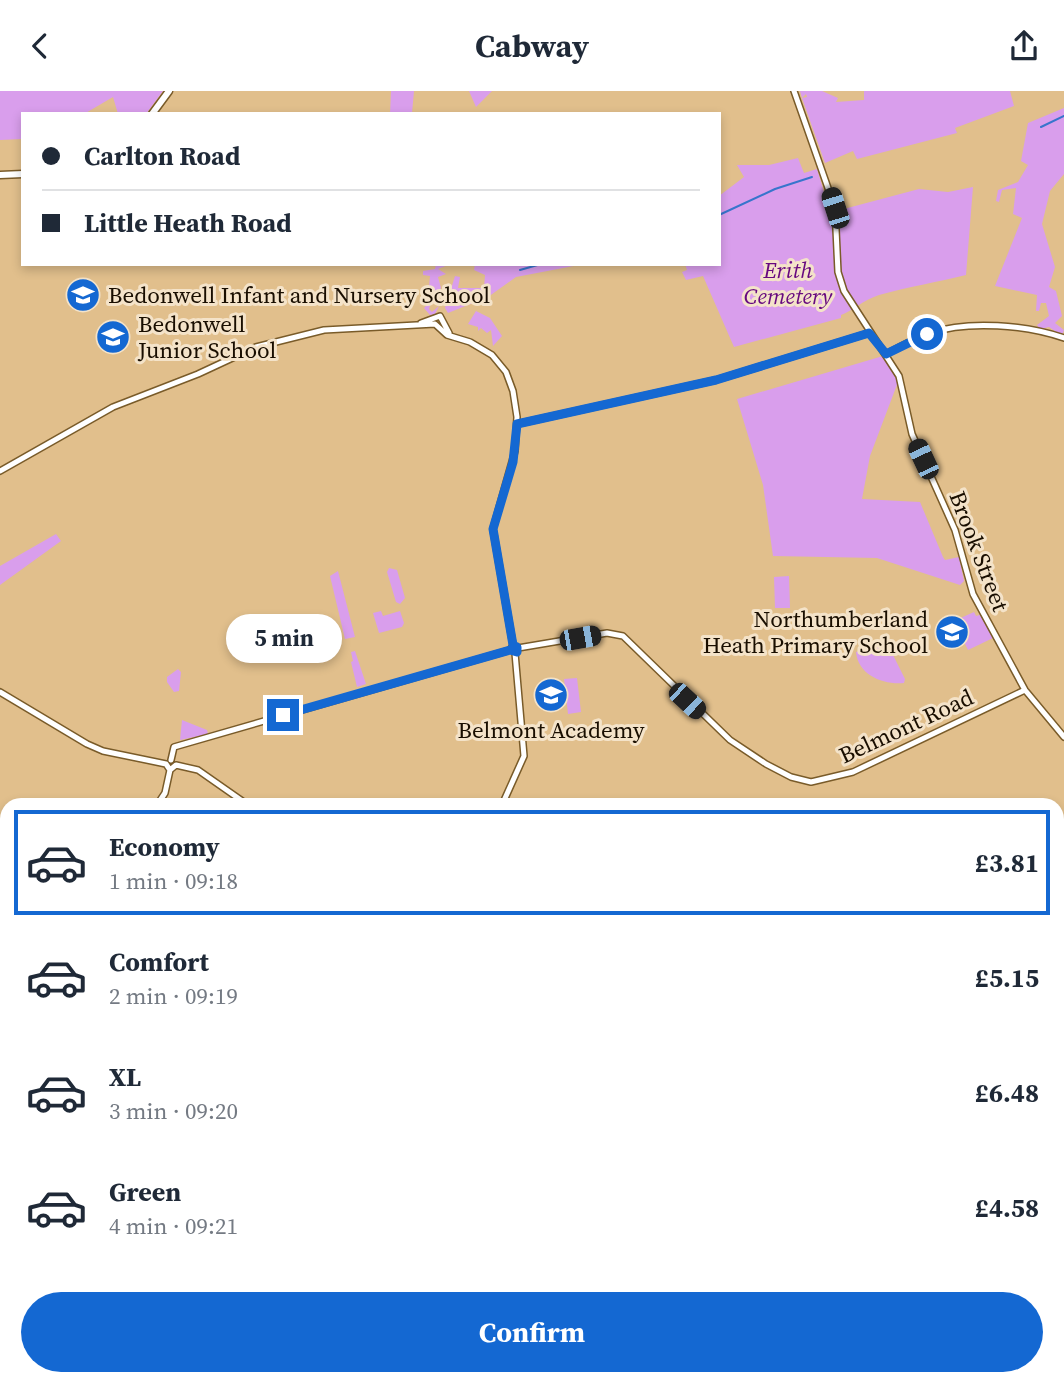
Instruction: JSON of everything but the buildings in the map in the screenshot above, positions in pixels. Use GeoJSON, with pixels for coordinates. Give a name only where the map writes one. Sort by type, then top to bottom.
{"type":"FeatureCollection","features":[{"type":"Feature","properties":{"kind":"main road"},"geometry":{"type":"LineString","coordinates":[[153,112],[169,91]]}},
{"type":"Feature","properties":{"kind":"main road"},"geometry":{"type":"LineString","coordinates":[[0,175],[21,174]]}},
{"type":"Feature","properties":{"kind":"street","name":"Brook Street"},"geometry":{"type":"LineString","coordinates":[[794,91],[835,208],[840,281],[869,333],[886,354],[902,385],[915,442],[955,530],[970,589],[1025,690],[1064,737]]}},
{"type":"Feature","properties":{"kind":"street"},"geometry":{"type":"LineString","coordinates":[[0,471],[96,415],[171,386],[256,347],[309,333],[438,324],[454,337],[482,348],[501,365],[513,391],[517,424],[513,462],[493,529],[514,649],[524,756],[505,798]]}},
{"type":"Feature","properties":{"kind":"street"},"geometry":{"type":"LineString","coordinates":[[886,354],[933,332],[966,328],[1018,327],[1064,338]]}},
{"type":"Feature","properties":{"kind":"street"},"geometry":{"type":"LineString","coordinates":[[517,424],[716,380],[869,333]]}},
{"type":"Feature","properties":{"kind":"street","name":"Belmont Road"},"geometry":{"type":"LineString","coordinates":[[514,649],[607,633],[623,636],[730,740],[791,777],[811,782],[853,772],[1025,690]]}},
{"type":"Feature","properties":{"kind":"street"},"geometry":{"type":"LineString","coordinates":[[162,798],[174,747],[514,649]]}},
{"type":"Feature","properties":{"kind":"street"},"geometry":{"type":"LineString","coordinates":[[0,692],[87,744],[103,751],[198,770],[238,798]]}},
{"type":"Feature","properties":{"kind":"green space"},"geometry":{"type":"Polygon","coordinates":[[[0,91],[163,91],[147,112],[117,112],[113,97],[87,112],[21,112],[21,139],[0,140],[0,91]]]}},
{"type":"Feature","properties":{"kind":"green space"},"geometry":{"type":"Polygon","coordinates":[[[391,91],[414,91],[412,112],[390,112],[391,91]]]}},
{"type":"Feature","properties":{"kind":"green space"},"geometry":{"type":"Polygon","coordinates":[[[469,91],[492,91],[476,107],[469,91]]]}},
{"type":"Feature","properties":{"kind":"green space"},"geometry":{"type":"Polygon","coordinates":[[[800,91],[822,91],[838,98],[836,102],[864,100],[864,91],[1010,91],[1014,106],[955,128],[957,133],[857,159],[853,151],[825,163],[802,98],[800,91]]]}},
{"type":"Feature","properties":{"kind":"green space"},"geometry":{"type":"Polygon","coordinates":[[[1064,108],[1064,174],[1050,191],[1042,224],[1055,267],[1049,287],[1056,291],[1062,316],[1055,323],[1064,330],[1062,336],[1049,327],[1040,329],[1037,325],[1049,316],[1046,303],[1041,303],[1039,311],[1036,311],[1037,295],[995,286],[1022,218],[1013,214],[1016,188],[1002,190],[999,202],[996,201],[998,190],[1018,182],[1028,165],[1021,161],[1028,123],[1064,108]]]}},
{"type":"Feature","properties":{"kind":"green space","name":"Erith Cemetery"},"geometry":{"type":"Polygon","coordinates":[[[798,158],[804,173],[817,169],[833,222],[840,210],[919,189],[948,192],[973,187],[966,275],[879,295],[841,315],[841,318],[734,347],[703,276],[686,280],[682,272],[687,270],[686,266],[721,266],[721,194],[744,177],[737,165],[769,165],[798,158]]]}},
{"type":"Feature","properties":{"kind":"green space"},"geometry":{"type":"Polygon","coordinates":[[[436,266],[446,266],[438,269],[446,274],[438,277],[441,288],[436,294],[441,297],[434,296],[433,299],[439,302],[431,303],[429,309],[432,312],[439,306],[435,314],[430,315],[424,308],[428,304],[426,287],[429,287],[430,276],[423,275],[423,271],[435,269],[436,266]]]}},
{"type":"Feature","properties":{"kind":"green space"},"geometry":{"type":"Polygon","coordinates":[[[475,266],[574,266],[516,277],[488,297],[448,313],[445,308],[455,276],[460,277],[458,288],[484,288],[485,275],[474,270],[475,266]]]}},
{"type":"Feature","properties":{"kind":"green space"},"geometry":{"type":"Polygon","coordinates":[[[476,311],[490,318],[502,336],[493,346],[491,330],[487,333],[481,328],[478,331],[478,327],[468,324],[476,311]]]}},
{"type":"Feature","properties":{"kind":"green space"},"geometry":{"type":"Polygon","coordinates":[[[883,356],[898,382],[870,456],[862,499],[920,502],[945,560],[959,557],[964,581],[960,585],[877,558],[773,556],[763,485],[737,399],[883,356]]]}},
{"type":"Feature","properties":{"kind":"green space"},"geometry":{"type":"Polygon","coordinates":[[[56,534],[61,541],[0,585],[0,566],[56,534]]]}},
{"type":"Feature","properties":{"kind":"green space"},"geometry":{"type":"Polygon","coordinates":[[[389,568],[397,570],[405,598],[400,604],[396,602],[387,572],[389,568]]]}},
{"type":"Feature","properties":{"kind":"green space"},"geometry":{"type":"Polygon","coordinates":[[[338,571],[355,637],[345,639],[330,576],[338,571]]]}},
{"type":"Feature","properties":{"kind":"green space"},"geometry":{"type":"Polygon","coordinates":[[[789,576],[790,608],[775,608],[774,577],[789,576]]]}},
{"type":"Feature","properties":{"kind":"green space"},"geometry":{"type":"Polygon","coordinates":[[[381,611],[383,616],[400,611],[404,623],[402,627],[379,633],[373,613],[381,611]]]}},
{"type":"Feature","properties":{"kind":"green space"},"geometry":{"type":"Polygon","coordinates":[[[974,612],[976,616],[980,615],[993,638],[968,650],[954,621],[974,612]]]}},
{"type":"Feature","properties":{"kind":"green space"},"geometry":{"type":"Polygon","coordinates":[[[886,641],[905,679],[904,683],[873,677],[861,667],[858,660],[856,652],[886,641]]]}},
{"type":"Feature","properties":{"kind":"green space"},"geometry":{"type":"Polygon","coordinates":[[[355,651],[366,684],[357,687],[351,662],[351,652],[355,651]]]}},
{"type":"Feature","properties":{"kind":"green space"},"geometry":{"type":"Polygon","coordinates":[[[178,669],[181,672],[179,691],[174,692],[167,682],[167,677],[178,669]]]}},
{"type":"Feature","properties":{"kind":"green space"},"geometry":{"type":"Polygon","coordinates":[[[577,678],[581,712],[568,714],[564,679],[577,678]]]}},
{"type":"Feature","properties":{"kind":"green space"},"geometry":{"type":"Polygon","coordinates":[[[182,720],[207,730],[208,734],[180,740],[182,720]]]}},
{"type":"Feature","properties":{"kind":"waterway"},"geometry":{"type":"LineString","coordinates":[[1041,127],[1064,116]]}},
{"type":"Feature","properties":{"kind":"waterway"},"geometry":{"type":"LineString","coordinates":[[721,214],[775,189],[812,177]]}},
{"type":"Feature","properties":{"kind":"waterway"},"geometry":{"type":"LineString","coordinates":[[520,270],[534,266]]}},
{"type":"Feature","properties":{"kind":"place","name":"Bedonwell Infant and Nursery School"},"geometry":{"type":"Point","coordinates":[83,295]}},
{"type":"Feature","properties":{"kind":"place","name":"Bedonwell Junior School"},"geometry":{"type":"Point","coordinates":[113,337]}},
{"type":"Feature","properties":{"kind":"place","name":"Northumberland Heath Primary School"},"geometry":{"type":"Point","coordinates":[952,632]}},
{"type":"Feature","properties":{"kind":"place","name":"Belmont Academy"},"geometry":{"type":"Point","coordinates":[551,695]}},
{"type":"Feature","properties":{"kind":"route"},"geometry":{"type":"LineString","coordinates":[[283,715],[510,650],[517,652],[516,645],[513,645],[493,529],[516,451],[517,424],[716,380],[869,333],[886,354],[927,334]]}}]}
